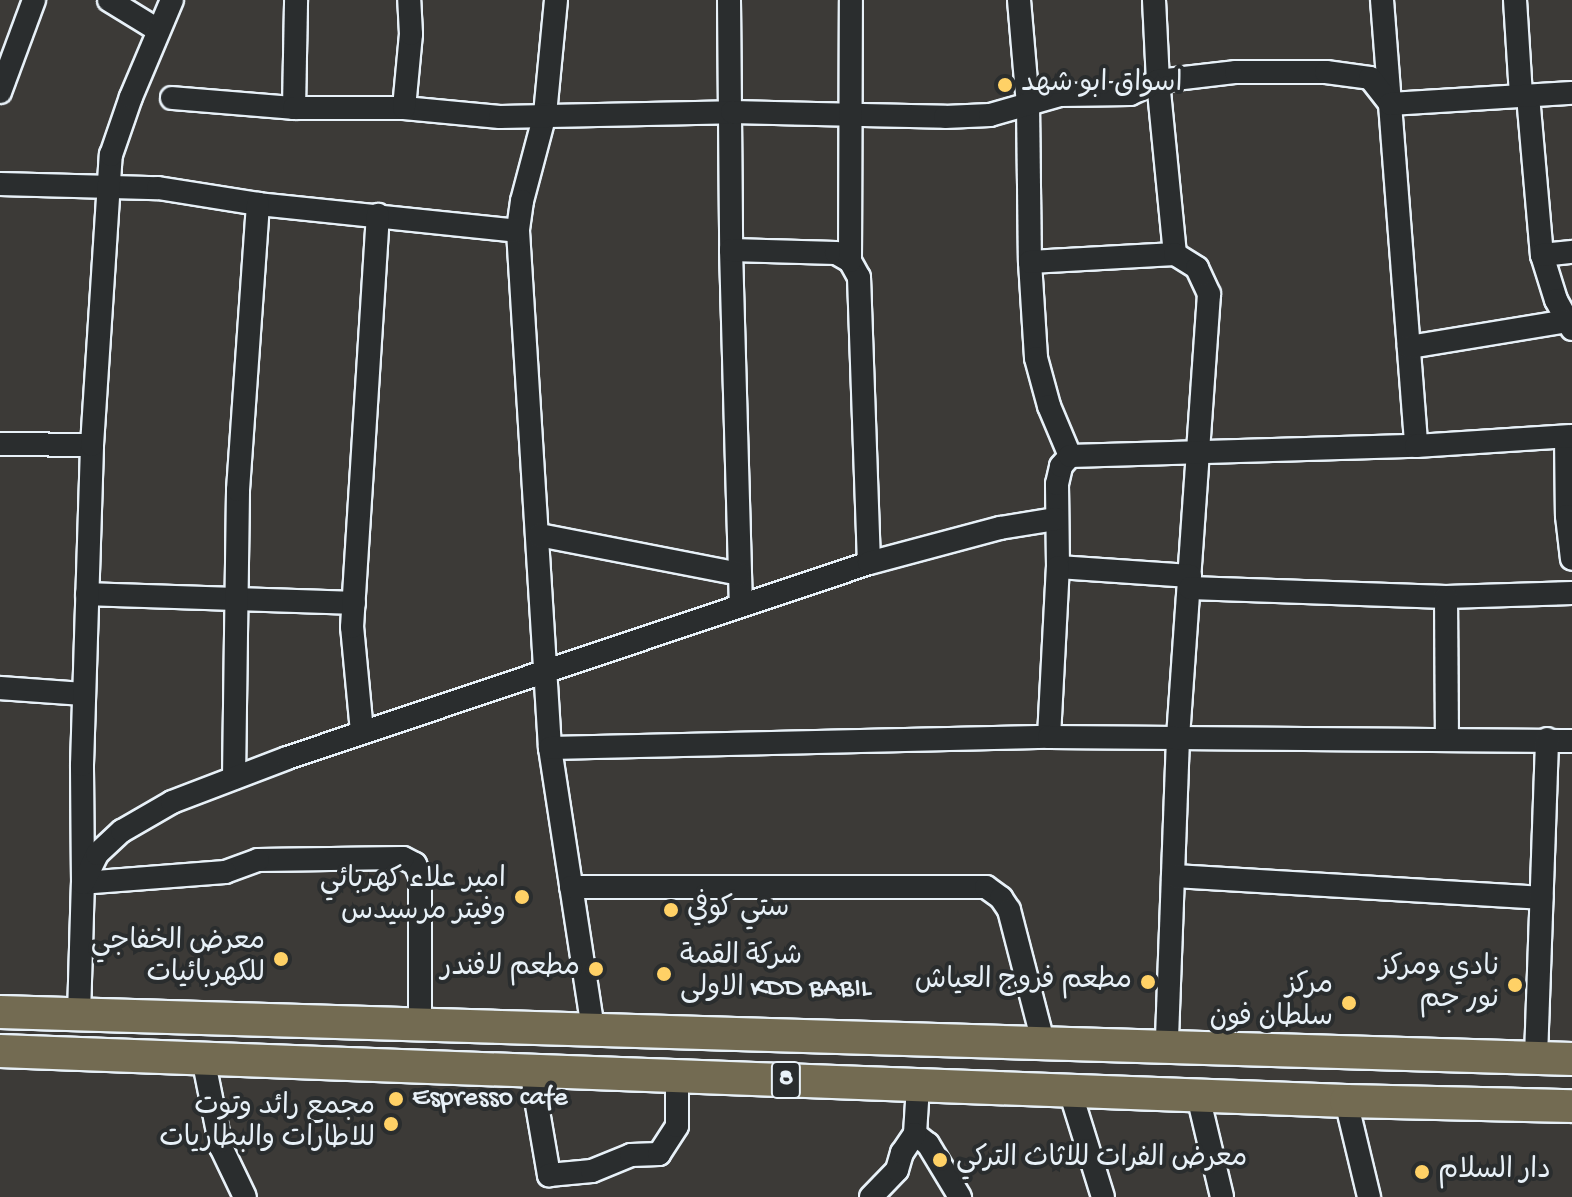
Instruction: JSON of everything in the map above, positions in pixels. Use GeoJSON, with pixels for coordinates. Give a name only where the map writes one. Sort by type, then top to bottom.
{"type":"FeatureCollection","features":[{"type":"Feature","properties":{"kind":"highway","name":"8"},"geometry":{"type":"LineString","coordinates":[[0,1012],[1572,1059]]}},
{"type":"Feature","properties":{"kind":"highway"},"geometry":{"type":"LineString","coordinates":[[867,1082],[877,1079],[887,1062],[886,1052],[871,1038]]}},
{"type":"Feature","properties":{"kind":"highway"},"geometry":{"type":"LineString","coordinates":[[971,1040],[960,1046],[954,1057],[954,1070],[960,1081],[971,1088]]}},
{"type":"Feature","properties":{"kind":"highway","name":"8"},"geometry":{"type":"LineString","coordinates":[[0,1051],[1198,1096],[1572,1106]]}},
{"type":"Feature","properties":{"kind":"street"},"geometry":{"type":"LineString","coordinates":[[1,87],[34,0]]}},
{"type":"Feature","properties":{"kind":"street"},"geometry":{"type":"LineString","coordinates":[[109,0],[158,30]]}},
{"type":"Feature","properties":{"kind":"street"},"geometry":{"type":"LineString","coordinates":[[79,1015],[83,694],[92,445],[111,155],[172,0]]}},
{"type":"Feature","properties":{"kind":"street"},"geometry":{"type":"LineString","coordinates":[[294,108],[296,0]]}},
{"type":"Feature","properties":{"kind":"street"},"geometry":{"type":"LineString","coordinates":[[404,108],[411,34],[409,0]]}},
{"type":"Feature","properties":{"kind":"street"},"geometry":{"type":"LineString","coordinates":[[556,0],[545,114],[522,201],[518,231],[550,748],[593,1028]]}},
{"type":"Feature","properties":{"kind":"street"},"geometry":{"type":"LineString","coordinates":[[729,0],[731,250],[741,604]]}},
{"type":"Feature","properties":{"kind":"street"},"geometry":{"type":"LineString","coordinates":[[851,0],[850,261],[859,277],[869,563]]}},
{"type":"Feature","properties":{"kind":"street"},"geometry":{"type":"LineString","coordinates":[[1019,0],[1028,104],[1030,262],[1036,358],[1049,406],[1070,456]]}},
{"type":"Feature","properties":{"kind":"street"},"geometry":{"type":"LineString","coordinates":[[1154,0],[1158,81],[1175,254]]}},
{"type":"Feature","properties":{"kind":"street"},"geometry":{"type":"LineString","coordinates":[[1382,0],[1416,446]]}},
{"type":"Feature","properties":{"kind":"street"},"geometry":{"type":"LineString","coordinates":[[1409,347],[1570,325],[1556,300],[1542,255],[1515,0]]}},
{"type":"Feature","properties":{"kind":"street"},"geometry":{"type":"LineString","coordinates":[[172,98],[264,109],[404,108],[500,117],[732,112],[852,112],[945,117],[990,115],[1060,95],[1130,94],[1158,81],[1236,72],[1326,72],[1370,78],[1390,104]]}},
{"type":"Feature","properties":{"kind":"street"},"geometry":{"type":"LineString","coordinates":[[1390,104],[1572,93]]}},
{"type":"Feature","properties":{"kind":"street"},"geometry":{"type":"LineString","coordinates":[[0,184],[111,185],[518,231]]}},
{"type":"Feature","properties":{"kind":"street"},"geometry":{"type":"LineString","coordinates":[[234,778],[241,422],[258,204]]}},
{"type":"Feature","properties":{"kind":"street"},"geometry":{"type":"LineString","coordinates":[[362,732],[352,627],[378,215]]}},
{"type":"Feature","properties":{"kind":"street"},"geometry":{"type":"LineString","coordinates":[[731,250],[836,253],[850,261]]}},
{"type":"Feature","properties":{"kind":"street"},"geometry":{"type":"LineString","coordinates":[[1542,255],[1572,252]]}},
{"type":"Feature","properties":{"kind":"street"},"geometry":{"type":"LineString","coordinates":[[1030,262],[1175,254],[1197,268],[1209,294],[1178,738],[1167,1045]]}},
{"type":"Feature","properties":{"kind":"street"},"geometry":{"type":"LineString","coordinates":[[1049,737],[1058,567],[1057,484],[1061,466],[1070,456],[1416,446],[1569,437],[1567,516],[1572,559]]}},
{"type":"Feature","properties":{"kind":"street"},"geometry":{"type":"LineString","coordinates":[[0,444],[92,445]]}},
{"type":"Feature","properties":{"kind":"street"},"geometry":{"type":"LineString","coordinates":[[83,883],[97,854],[122,831],[172,802],[234,778],[362,732],[869,563],[1000,528],[1056,519]]}},
{"type":"Feature","properties":{"kind":"street"},"geometry":{"type":"LineString","coordinates":[[539,535],[739,574]]}},
{"type":"Feature","properties":{"kind":"street"},"geometry":{"type":"LineString","coordinates":[[1058,567],[1190,582],[1446,597],[1572,593]]}},
{"type":"Feature","properties":{"kind":"street"},"geometry":{"type":"LineString","coordinates":[[87,594],[354,603]]}},
{"type":"Feature","properties":{"kind":"street"},"geometry":{"type":"LineString","coordinates":[[1446,597],[1447,738]]}},
{"type":"Feature","properties":{"kind":"street"},"geometry":{"type":"LineString","coordinates":[[0,688],[83,694]]}},
{"type":"Feature","properties":{"kind":"street"},"geometry":{"type":"LineString","coordinates":[[550,748],[1049,737],[1572,741]]}},
{"type":"Feature","properties":{"kind":"street"},"geometry":{"type":"LineString","coordinates":[[1536,1057],[1547,739]]}},
{"type":"Feature","properties":{"kind":"street"},"geometry":{"type":"LineString","coordinates":[[83,883],[225,872],[258,860],[403,858],[415,864],[420,876],[420,1023]]}},
{"type":"Feature","properties":{"kind":"street"},"geometry":{"type":"LineString","coordinates":[[1173,876],[1541,898]]}},
{"type":"Feature","properties":{"kind":"street"},"geometry":{"type":"LineString","coordinates":[[571,887],[986,887],[1001,898],[1009,910],[1043,1041]]}},
{"type":"Feature","properties":{"kind":"street"},"geometry":{"type":"LineString","coordinates":[[203,1058],[221,1147],[245,1197]]}},
{"type":"Feature","properties":{"kind":"street"},"geometry":{"type":"LineString","coordinates":[[531,1070],[549,1175],[592,1171],[631,1155],[659,1154],[677,1126],[677,1076]]}},
{"type":"Feature","properties":{"kind":"street"},"geometry":{"type":"LineString","coordinates":[[871,1197],[897,1170],[902,1153],[915,1134],[918,1086]]}},
{"type":"Feature","properties":{"kind":"street"},"geometry":{"type":"LineString","coordinates":[[1070,1091],[1103,1197]]}},
{"type":"Feature","properties":{"kind":"street"},"geometry":{"type":"LineString","coordinates":[[1198,1096],[1222,1197]]}},
{"type":"Feature","properties":{"kind":"street"},"geometry":{"type":"LineString","coordinates":[[1346,1101],[1369,1197]]}},
{"type":"Feature","properties":{"kind":"street"},"geometry":{"type":"LineString","coordinates":[[915,1134],[928,1144],[960,1197]]}},
{"type":"Feature","properties":{"kind":"place","name":"اسواق ابو شهد"},"geometry":{"type":"Point","coordinates":[1005,85]}},
{"type":"Feature","properties":{"kind":"place","name":"امير علاء كهربائي وفيتر مرسيدس"},"geometry":{"type":"Point","coordinates":[522,897]}},
{"type":"Feature","properties":{"kind":"place","name":"ستي كوفي"},"geometry":{"type":"Point","coordinates":[671,910]}},
{"type":"Feature","properties":{"kind":"place","name":"معرض الخفاجي للكهربائيات"},"geometry":{"type":"Point","coordinates":[281,959]}},
{"type":"Feature","properties":{"kind":"place","name":"مطعم لافندر"},"geometry":{"type":"Point","coordinates":[596,969]}},
{"type":"Feature","properties":{"kind":"place","name":"شركة القمة الاولى KDD BABIL"},"geometry":{"type":"Point","coordinates":[664,974]}},
{"type":"Feature","properties":{"kind":"place","name":"مطعم فروج العياش"},"geometry":{"type":"Point","coordinates":[1148,982]}},
{"type":"Feature","properties":{"kind":"place","name":"نادي ومركز نور جم"},"geometry":{"type":"Point","coordinates":[1515,985]}},
{"type":"Feature","properties":{"kind":"place","name":"مركز سلطان فون"},"geometry":{"type":"Point","coordinates":[1349,1003]}},
{"type":"Feature","properties":{"kind":"place","name":"Espresso cafe"},"geometry":{"type":"Point","coordinates":[396,1099]}},
{"type":"Feature","properties":{"kind":"place","name":"مجمع رائد وتوت للاطارات والبطاريات"},"geometry":{"type":"Point","coordinates":[391,1124]}},
{"type":"Feature","properties":{"kind":"place","name":"معرض الفرات للاثاث التركي"},"geometry":{"type":"Point","coordinates":[940,1160]}},
{"type":"Feature","properties":{"kind":"place","name":"دار السلام"},"geometry":{"type":"Point","coordinates":[1422,1172]}}]}
